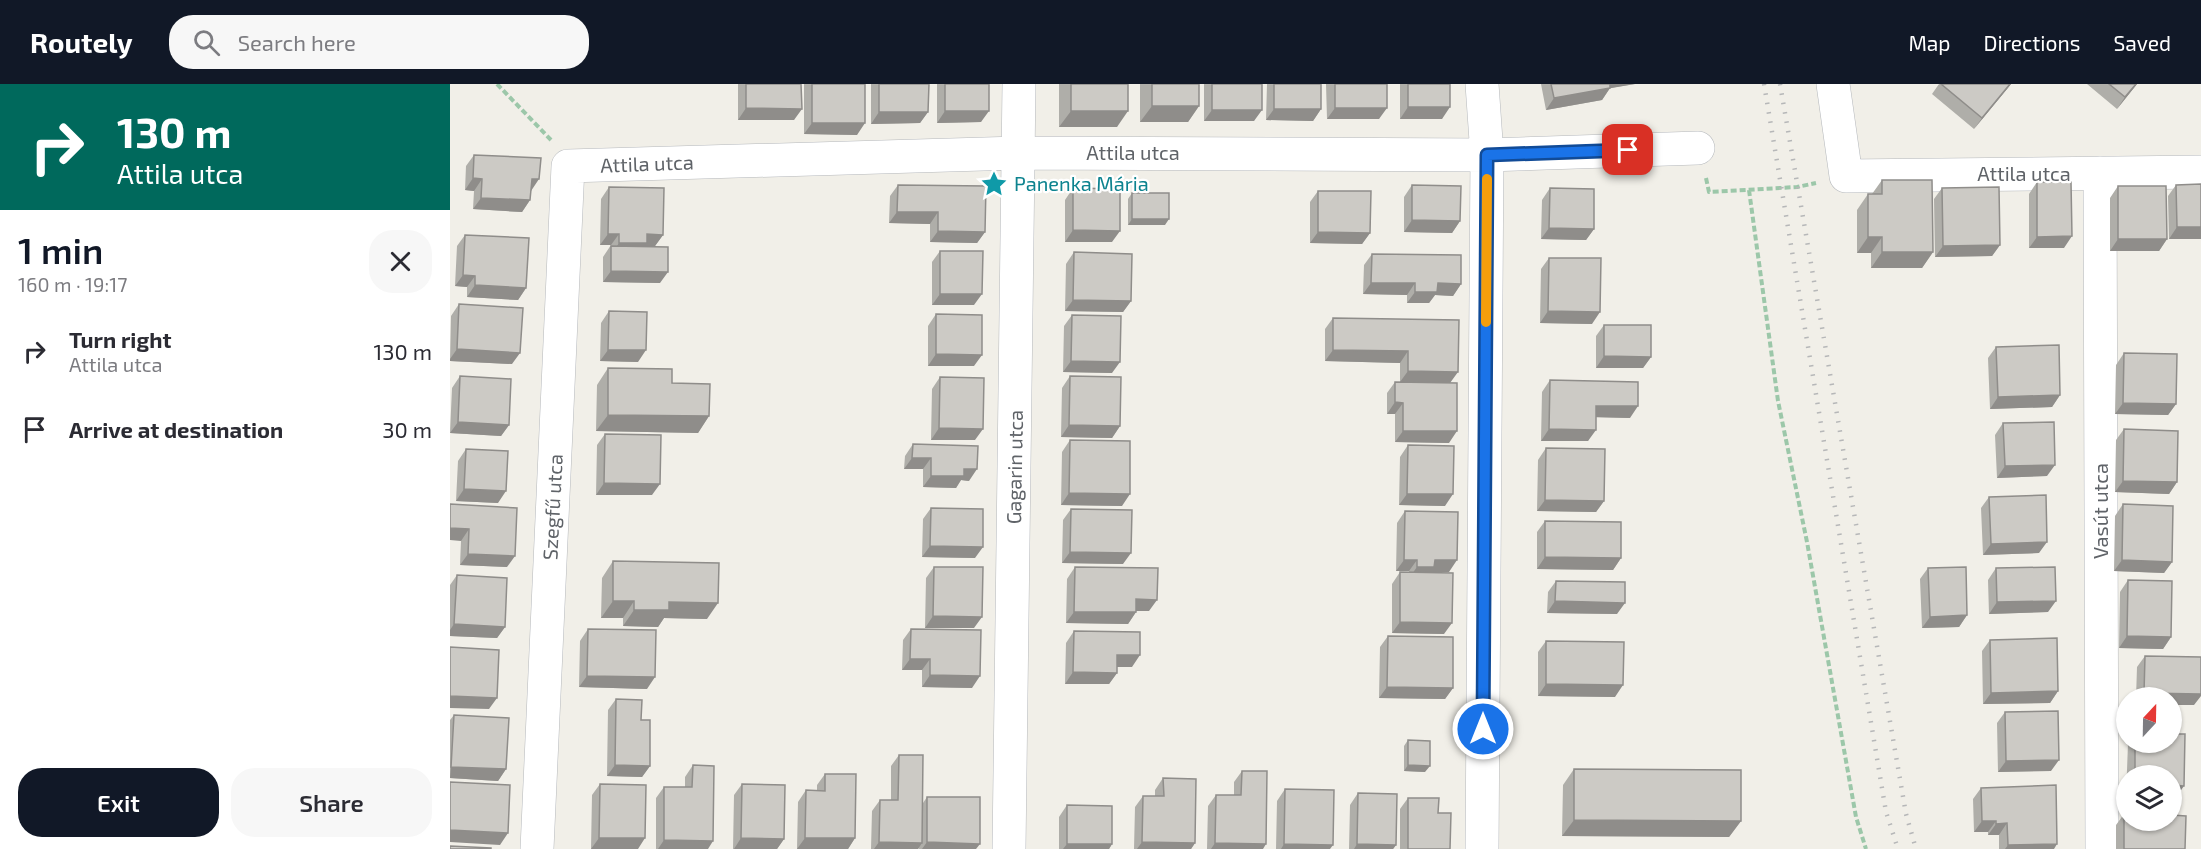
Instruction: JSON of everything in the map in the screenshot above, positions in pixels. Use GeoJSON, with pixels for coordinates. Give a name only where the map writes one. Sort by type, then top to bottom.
{"type":"FeatureCollection","features":[{"type":"Feature","properties":{"kind":"street","name":"Gagarin utca"},"geometry":{"type":"LineString","coordinates":[[1009,849],[1020,153],[1019,84]]}},
{"type":"Feature","properties":{"kind":"street"},"geometry":{"type":"LineString","coordinates":[[1482,84],[1487,155],[1482,849]]}},
{"type":"Feature","properties":{"kind":"street"},"geometry":{"type":"LineString","coordinates":[[1833,84],[1846,176]]}},
{"type":"Feature","properties":{"kind":"street","name":"Attila utca"},"geometry":{"type":"LineString","coordinates":[[568,166],[1020,153],[1487,155],[1698,148]]}},
{"type":"Feature","properties":{"kind":"street","name":"Szegfű utca"},"geometry":{"type":"LineString","coordinates":[[537,849],[568,166]]}},
{"type":"Feature","properties":{"kind":"street","name":"Attila utca"},"geometry":{"type":"LineString","coordinates":[[1846,176],[2201,172]]}},
{"type":"Feature","properties":{"kind":"street","name":"Vasút utca"},"geometry":{"type":"LineString","coordinates":[[2100,173],[2102,849]]}},
{"type":"Feature","properties":{"kind":"path"},"geometry":{"type":"LineString","coordinates":[[497,84],[560,150],[568,166]]}},
{"type":"Feature","properties":{"kind":"path"},"geometry":{"type":"LineString","coordinates":[[1698,148],[1709,192],[1797,187],[1846,176]]}},
{"type":"Feature","properties":{"kind":"path"},"geometry":{"type":"LineString","coordinates":[[1749,190],[1778,401],[1807,542],[1856,817],[1866,849]]}},
{"type":"Feature","properties":{"kind":"building"},"geometry":{"type":"Polygon","coordinates":[[[746,84],[801,84],[802,109],[746,108],[746,84]]]}},
{"type":"Feature","properties":{"kind":"building"},"geometry":{"type":"Polygon","coordinates":[[[812,84],[865,84],[865,123],[812,123],[812,84]]]}},
{"type":"Feature","properties":{"kind":"building"},"geometry":{"type":"Polygon","coordinates":[[[879,84],[929,84],[928,112],[879,112],[879,84]]]}},
{"type":"Feature","properties":{"kind":"building"},"geometry":{"type":"Polygon","coordinates":[[[945,84],[989,84],[989,111],[945,111],[945,84]]]}},
{"type":"Feature","properties":{"kind":"building"},"geometry":{"type":"Polygon","coordinates":[[[1071,84],[1128,84],[1128,111],[1071,111],[1071,84]]]}},
{"type":"Feature","properties":{"kind":"building"},"geometry":{"type":"Polygon","coordinates":[[[1152,84],[1199,84],[1199,106],[1152,106],[1152,84]]]}},
{"type":"Feature","properties":{"kind":"building"},"geometry":{"type":"Polygon","coordinates":[[[1212,84],[1262,84],[1262,110],[1212,110],[1212,84]]]}},
{"type":"Feature","properties":{"kind":"building"},"geometry":{"type":"Polygon","coordinates":[[[1274,84],[1321,84],[1321,109],[1274,109],[1274,84]]]}},
{"type":"Feature","properties":{"kind":"building"},"geometry":{"type":"Polygon","coordinates":[[[1335,84],[1387,84],[1387,108],[1335,108],[1335,84]]]}},
{"type":"Feature","properties":{"kind":"building"},"geometry":{"type":"Polygon","coordinates":[[[1408,84],[1450,84],[1450,107],[1408,107],[1408,84]]]}},
{"type":"Feature","properties":{"kind":"building"},"geometry":{"type":"Polygon","coordinates":[[[1551,84],[1610,84],[1610,88],[1554,98],[1551,84]]]}},
{"type":"Feature","properties":{"kind":"building"},"geometry":{"type":"Polygon","coordinates":[[[1941,84],[2010,84],[1982,118],[1941,84]]]}},
{"type":"Feature","properties":{"kind":"building"},"geometry":{"type":"Polygon","coordinates":[[[2109,84],[2136,84],[2125,97],[2109,84]]]}},
{"type":"Feature","properties":{"kind":"building"},"geometry":{"type":"Polygon","coordinates":[[[474,155],[541,158],[539,179],[532,179],[530,200],[481,198],[482,179],[473,178],[474,155]]]}},
{"type":"Feature","properties":{"kind":"building"},"geometry":{"type":"Polygon","coordinates":[[[1882,180],[1932,180],[1933,252],[1882,252],[1882,237],[1868,237],[1868,194],[1882,194],[1882,180]]]}},
{"type":"Feature","properties":{"kind":"building"},"geometry":{"type":"Polygon","coordinates":[[[2037,182],[2071,182],[2072,236],[2037,237],[2037,182]]]}},
{"type":"Feature","properties":{"kind":"building"},"geometry":{"type":"Polygon","coordinates":[[[2201,184],[2201,227],[2177,227],[2176,185],[2201,184]]]}},
{"type":"Feature","properties":{"kind":"building"},"geometry":{"type":"Polygon","coordinates":[[[898,185],[986,186],[985,232],[938,231],[938,212],[897,212],[898,185]]]}},
{"type":"Feature","properties":{"kind":"building"},"geometry":{"type":"Polygon","coordinates":[[[1412,185],[1461,186],[1460,221],[1412,220],[1412,185]]]}},
{"type":"Feature","properties":{"kind":"building"},"geometry":{"type":"Polygon","coordinates":[[[2118,186],[2166,186],[2167,239],[2118,239],[2118,186]]]}},
{"type":"Feature","properties":{"kind":"building"},"geometry":{"type":"Polygon","coordinates":[[[609,187],[664,188],[663,235],[647,234],[647,243],[619,243],[619,234],[608,234],[609,187]]]}},
{"type":"Feature","properties":{"kind":"building"},"geometry":{"type":"Polygon","coordinates":[[[1999,187],[2000,245],[1943,246],[1942,188],[1999,187]]]}},
{"type":"Feature","properties":{"kind":"building"},"geometry":{"type":"Polygon","coordinates":[[[1073,188],[1120,189],[1120,231],[1073,230],[1073,188]]]}},
{"type":"Feature","properties":{"kind":"building"},"geometry":{"type":"Polygon","coordinates":[[[1550,188],[1594,189],[1594,229],[1549,228],[1550,188]]]}},
{"type":"Feature","properties":{"kind":"building"},"geometry":{"type":"Polygon","coordinates":[[[1318,191],[1371,191],[1370,233],[1318,232],[1318,191]]]}},
{"type":"Feature","properties":{"kind":"building"},"geometry":{"type":"Polygon","coordinates":[[[1132,193],[1169,193],[1169,219],[1132,219],[1132,193]]]}},
{"type":"Feature","properties":{"kind":"building"},"geometry":{"type":"Polygon","coordinates":[[[465,235],[529,238],[526,288],[475,285],[475,276],[463,275],[465,235]]]}},
{"type":"Feature","properties":{"kind":"building"},"geometry":{"type":"Polygon","coordinates":[[[611,246],[668,247],[668,272],[611,271],[611,246]]]}},
{"type":"Feature","properties":{"kind":"building"},"geometry":{"type":"Polygon","coordinates":[[[940,251],[983,251],[982,294],[940,294],[940,251]]]}},
{"type":"Feature","properties":{"kind":"building"},"geometry":{"type":"Polygon","coordinates":[[[1074,252],[1132,254],[1131,301],[1073,300],[1074,252]]]}},
{"type":"Feature","properties":{"kind":"building"},"geometry":{"type":"Polygon","coordinates":[[[1372,254],[1461,255],[1461,284],[1438,283],[1437,292],[1415,292],[1415,283],[1371,283],[1372,254]]]}},
{"type":"Feature","properties":{"kind":"building"},"geometry":{"type":"Polygon","coordinates":[[[1549,258],[1601,258],[1600,312],[1548,311],[1549,258]]]}},
{"type":"Feature","properties":{"kind":"building"},"geometry":{"type":"Polygon","coordinates":[[[459,304],[523,308],[520,353],[457,349],[459,304]]]}},
{"type":"Feature","properties":{"kind":"building"},"geometry":{"type":"Polygon","coordinates":[[[609,311],[647,312],[646,350],[608,350],[609,311]]]}},
{"type":"Feature","properties":{"kind":"building"},"geometry":{"type":"Polygon","coordinates":[[[936,314],[982,315],[982,355],[936,354],[936,314]]]}},
{"type":"Feature","properties":{"kind":"building"},"geometry":{"type":"Polygon","coordinates":[[[1072,315],[1121,316],[1120,362],[1071,361],[1072,315]]]}},
{"type":"Feature","properties":{"kind":"building"},"geometry":{"type":"Polygon","coordinates":[[[1333,318],[1459,320],[1458,372],[1408,371],[1408,351],[1333,350],[1333,318]]]}},
{"type":"Feature","properties":{"kind":"building"},"geometry":{"type":"Polygon","coordinates":[[[1604,325],[1651,325],[1651,357],[1604,356],[1604,325]]]}},
{"type":"Feature","properties":{"kind":"building"},"geometry":{"type":"Polygon","coordinates":[[[2059,345],[2060,395],[1998,397],[1996,347],[2059,345]]]}},
{"type":"Feature","properties":{"kind":"building"},"geometry":{"type":"Polygon","coordinates":[[[2124,353],[2177,354],[2176,404],[2123,403],[2124,353]]]}},
{"type":"Feature","properties":{"kind":"building"},"geometry":{"type":"Polygon","coordinates":[[[608,368],[672,369],[672,383],[710,384],[709,416],[608,415],[608,368]]]}},
{"type":"Feature","properties":{"kind":"building"},"geometry":{"type":"Polygon","coordinates":[[[460,376],[511,379],[509,425],[458,422],[460,376]]]}},
{"type":"Feature","properties":{"kind":"building"},"geometry":{"type":"Polygon","coordinates":[[[1070,376],[1121,377],[1120,426],[1069,425],[1070,376]]]}},
{"type":"Feature","properties":{"kind":"building"},"geometry":{"type":"Polygon","coordinates":[[[940,377],[984,378],[983,429],[939,428],[940,377]]]}},
{"type":"Feature","properties":{"kind":"building"},"geometry":{"type":"Polygon","coordinates":[[[1550,380],[1638,382],[1638,406],[1596,406],[1596,430],[1549,429],[1550,380]]]}},
{"type":"Feature","properties":{"kind":"building"},"geometry":{"type":"Polygon","coordinates":[[[1395,382],[1457,383],[1457,431],[1403,431],[1403,403],[1395,402],[1395,382]]]}},
{"type":"Feature","properties":{"kind":"building"},"geometry":{"type":"Polygon","coordinates":[[[2054,422],[2055,465],[2005,466],[2003,423],[2054,422]]]}},
{"type":"Feature","properties":{"kind":"building"},"geometry":{"type":"Polygon","coordinates":[[[2124,429],[2178,431],[2177,482],[2123,481],[2124,429]]]}},
{"type":"Feature","properties":{"kind":"building"},"geometry":{"type":"Polygon","coordinates":[[[605,434],[661,435],[660,484],[604,483],[605,434]]]}},
{"type":"Feature","properties":{"kind":"building"},"geometry":{"type":"Polygon","coordinates":[[[1070,440],[1130,441],[1130,494],[1069,493],[1070,440]]]}},
{"type":"Feature","properties":{"kind":"building"},"geometry":{"type":"Polygon","coordinates":[[[913,444],[978,446],[977,469],[964,469],[964,476],[931,476],[931,458],[912,458],[913,444]]]}},
{"type":"Feature","properties":{"kind":"building"},"geometry":{"type":"Polygon","coordinates":[[[1408,445],[1454,446],[1453,494],[1407,494],[1408,445]]]}},
{"type":"Feature","properties":{"kind":"building"},"geometry":{"type":"Polygon","coordinates":[[[1546,448],[1605,449],[1604,501],[1545,500],[1546,448]]]}},
{"type":"Feature","properties":{"kind":"building"},"geometry":{"type":"Polygon","coordinates":[[[466,449],[508,451],[506,491],[464,489],[466,449]]]}},
{"type":"Feature","properties":{"kind":"building"},"geometry":{"type":"Polygon","coordinates":[[[2046,495],[2047,542],[1991,544],[1989,497],[2046,495]]]}},
{"type":"Feature","properties":{"kind":"building"},"geometry":{"type":"Polygon","coordinates":[[[450,504],[517,508],[515,556],[468,554],[469,529],[450,528],[450,504]]]}},
{"type":"Feature","properties":{"kind":"building"},"geometry":{"type":"Polygon","coordinates":[[[2123,504],[2173,506],[2172,562],[2122,560],[2123,504]]]}},
{"type":"Feature","properties":{"kind":"building"},"geometry":{"type":"Polygon","coordinates":[[[931,508],[983,509],[983,547],[930,546],[931,508]]]}},
{"type":"Feature","properties":{"kind":"building"},"geometry":{"type":"Polygon","coordinates":[[[1071,509],[1132,510],[1131,553],[1070,552],[1071,509]]]}},
{"type":"Feature","properties":{"kind":"building"},"geometry":{"type":"Polygon","coordinates":[[[1405,511],[1458,512],[1457,560],[1435,560],[1434,567],[1417,567],[1417,560],[1404,560],[1405,511]]]}},
{"type":"Feature","properties":{"kind":"building"},"geometry":{"type":"Polygon","coordinates":[[[1545,521],[1621,522],[1621,558],[1545,557],[1545,521]]]}},
{"type":"Feature","properties":{"kind":"building"},"geometry":{"type":"Polygon","coordinates":[[[613,561],[719,563],[718,603],[669,602],[669,610],[634,610],[634,601],[613,601],[613,561]]]}},
{"type":"Feature","properties":{"kind":"building"},"geometry":{"type":"Polygon","coordinates":[[[934,567],[983,567],[982,617],[933,616],[934,567]]]}},
{"type":"Feature","properties":{"kind":"building"},"geometry":{"type":"Polygon","coordinates":[[[1075,567],[1158,568],[1157,600],[1136,599],[1136,612],[1074,612],[1075,567]]]}},
{"type":"Feature","properties":{"kind":"building"},"geometry":{"type":"Polygon","coordinates":[[[1966,567],[1967,615],[1930,617],[1928,568],[1966,567]]]}},
{"type":"Feature","properties":{"kind":"building"},"geometry":{"type":"Polygon","coordinates":[[[2055,567],[2056,601],[1997,602],[1996,568],[2055,567]]]}},
{"type":"Feature","properties":{"kind":"building"},"geometry":{"type":"Polygon","coordinates":[[[1400,572],[1453,573],[1452,623],[1400,622],[1400,572]]]}},
{"type":"Feature","properties":{"kind":"building"},"geometry":{"type":"Polygon","coordinates":[[[457,575],[507,578],[505,627],[454,624],[457,575]]]}},
{"type":"Feature","properties":{"kind":"building"},"geometry":{"type":"Polygon","coordinates":[[[2128,580],[2172,581],[2171,637],[2127,636],[2128,580]]]}},
{"type":"Feature","properties":{"kind":"building"},"geometry":{"type":"Polygon","coordinates":[[[1556,581],[1625,582],[1625,603],[1555,601],[1556,581]]]}},
{"type":"Feature","properties":{"kind":"building"},"geometry":{"type":"Polygon","coordinates":[[[588,629],[656,630],[655,677],[587,676],[588,629]]]}},
{"type":"Feature","properties":{"kind":"building"},"geometry":{"type":"Polygon","coordinates":[[[911,629],[981,630],[980,676],[930,675],[930,659],[910,659],[911,629]]]}},
{"type":"Feature","properties":{"kind":"building"},"geometry":{"type":"Polygon","coordinates":[[[1074,631],[1140,632],[1140,655],[1117,655],[1117,673],[1073,672],[1074,631]]]}},
{"type":"Feature","properties":{"kind":"building"},"geometry":{"type":"Polygon","coordinates":[[[1388,636],[1453,637],[1453,688],[1387,687],[1388,636]]]}},
{"type":"Feature","properties":{"kind":"building"},"geometry":{"type":"Polygon","coordinates":[[[2057,638],[2058,691],[1991,693],[1990,640],[2057,638]]]}},
{"type":"Feature","properties":{"kind":"building"},"geometry":{"type":"Polygon","coordinates":[[[1546,641],[1624,642],[1623,685],[1546,684],[1546,641]]]}},
{"type":"Feature","properties":{"kind":"building"},"geometry":{"type":"Polygon","coordinates":[[[450,647],[499,650],[497,698],[450,696],[450,647]]]}},
{"type":"Feature","properties":{"kind":"building"},"geometry":{"type":"Polygon","coordinates":[[[2145,656],[2201,657],[2201,694],[2182,694],[2182,687],[2144,687],[2145,656]]]}},
{"type":"Feature","properties":{"kind":"building"},"geometry":{"type":"Polygon","coordinates":[[[616,699],[642,700],[641,720],[650,720],[650,766],[615,765],[616,699]]]}},
{"type":"Feature","properties":{"kind":"building"},"geometry":{"type":"Polygon","coordinates":[[[2058,711],[2059,760],[2006,761],[2005,712],[2058,711]]]}},
{"type":"Feature","properties":{"kind":"building"},"geometry":{"type":"Polygon","coordinates":[[[454,715],[509,718],[506,769],[451,767],[454,715]]]}},
{"type":"Feature","properties":{"kind":"building"},"geometry":{"type":"Polygon","coordinates":[[[2182,734],[2185,734],[2184,786],[2182,786],[2182,765],[2135,765],[2135,753],[2182,753],[2182,734]]]}},
{"type":"Feature","properties":{"kind":"building"},"geometry":{"type":"Polygon","coordinates":[[[1408,740],[1430,741],[1430,766],[1408,765],[1408,740]]]}},
{"type":"Feature","properties":{"kind":"building"},"geometry":{"type":"Polygon","coordinates":[[[899,755],[923,755],[922,843],[879,842],[880,800],[898,800],[899,755]]]}},
{"type":"Feature","properties":{"kind":"building"},"geometry":{"type":"Polygon","coordinates":[[[693,765],[714,766],[713,841],[664,840],[664,787],[692,787],[693,765]]]}},
{"type":"Feature","properties":{"kind":"building"},"geometry":{"type":"Polygon","coordinates":[[[1574,769],[1741,770],[1741,821],[1574,820],[1574,769]]]}},
{"type":"Feature","properties":{"kind":"building"},"geometry":{"type":"Polygon","coordinates":[[[1242,771],[1267,771],[1266,844],[1215,843],[1216,795],[1241,795],[1242,771]]]}},
{"type":"Feature","properties":{"kind":"building"},"geometry":{"type":"Polygon","coordinates":[[[825,774],[856,774],[855,838],[805,838],[806,790],[825,791],[825,774]]]}},
{"type":"Feature","properties":{"kind":"building"},"geometry":{"type":"Polygon","coordinates":[[[1163,778],[1196,779],[1195,843],[1142,842],[1143,796],[1164,796],[1163,778]]]}},
{"type":"Feature","properties":{"kind":"building"},"geometry":{"type":"Polygon","coordinates":[[[450,782],[510,785],[508,833],[450,830],[450,782]]]}},
{"type":"Feature","properties":{"kind":"building"},"geometry":{"type":"Polygon","coordinates":[[[600,784],[646,785],[645,838],[599,838],[600,784]]]}},
{"type":"Feature","properties":{"kind":"building"},"geometry":{"type":"Polygon","coordinates":[[[742,784],[785,785],[784,839],[741,838],[742,784]]]}},
{"type":"Feature","properties":{"kind":"building"},"geometry":{"type":"Polygon","coordinates":[[[2056,785],[2057,844],[2008,845],[2007,823],[1996,824],[1996,821],[1982,821],[1981,788],[2056,785]]]}},
{"type":"Feature","properties":{"kind":"building"},"geometry":{"type":"Polygon","coordinates":[[[1285,789],[1334,790],[1333,845],[1284,844],[1285,789]]]}},
{"type":"Feature","properties":{"kind":"building"},"geometry":{"type":"Polygon","coordinates":[[[1358,793],[1397,794],[1396,845],[1357,844],[1358,793]]]}},
{"type":"Feature","properties":{"kind":"building"},"geometry":{"type":"Polygon","coordinates":[[[927,797],[980,797],[980,844],[927,842],[927,797]]]}},
{"type":"Feature","properties":{"kind":"building"},"geometry":{"type":"Polygon","coordinates":[[[1408,798],[1439,798],[1438,813],[1451,813],[1450,849],[1408,849],[1408,798]]]}},
{"type":"Feature","properties":{"kind":"building"},"geometry":{"type":"Polygon","coordinates":[[[1067,805],[1112,806],[1112,844],[1067,844],[1067,805]]]}},
{"type":"Feature","properties":{"kind":"building"},"geometry":{"type":"Polygon","coordinates":[[[2182,816],[2186,816],[2185,849],[2124,849],[2124,831],[2182,831],[2182,816]]]}},
{"type":"Feature","properties":{"kind":"building"},"geometry":{"type":"Polygon","coordinates":[[[450,846],[491,848],[491,849],[450,849],[450,846]]]}},
{"type":"Feature","properties":{"kind":"railway"},"geometry":{"type":"LineString","coordinates":[[1764,84],[1886,812],[1898,849]]}},
{"type":"Feature","properties":{"kind":"railway"},"geometry":{"type":"LineString","coordinates":[[1780,84],[1906,814],[1916,849]]}},
{"type":"Feature","properties":{"kind":"slow traffic"},"geometry":{"type":"LineString","coordinates":[[1486,322],[1487,179]]}},
{"type":"Feature","properties":{"kind":"place","name":"Panenka Mária"},"geometry":{"type":"Point","coordinates":[994,184]}},
{"type":"Feature","properties":{"kind":"route"},"geometry":{"type":"LineString","coordinates":[[1483,729],[1487,155],[1628,150]]}}]}
